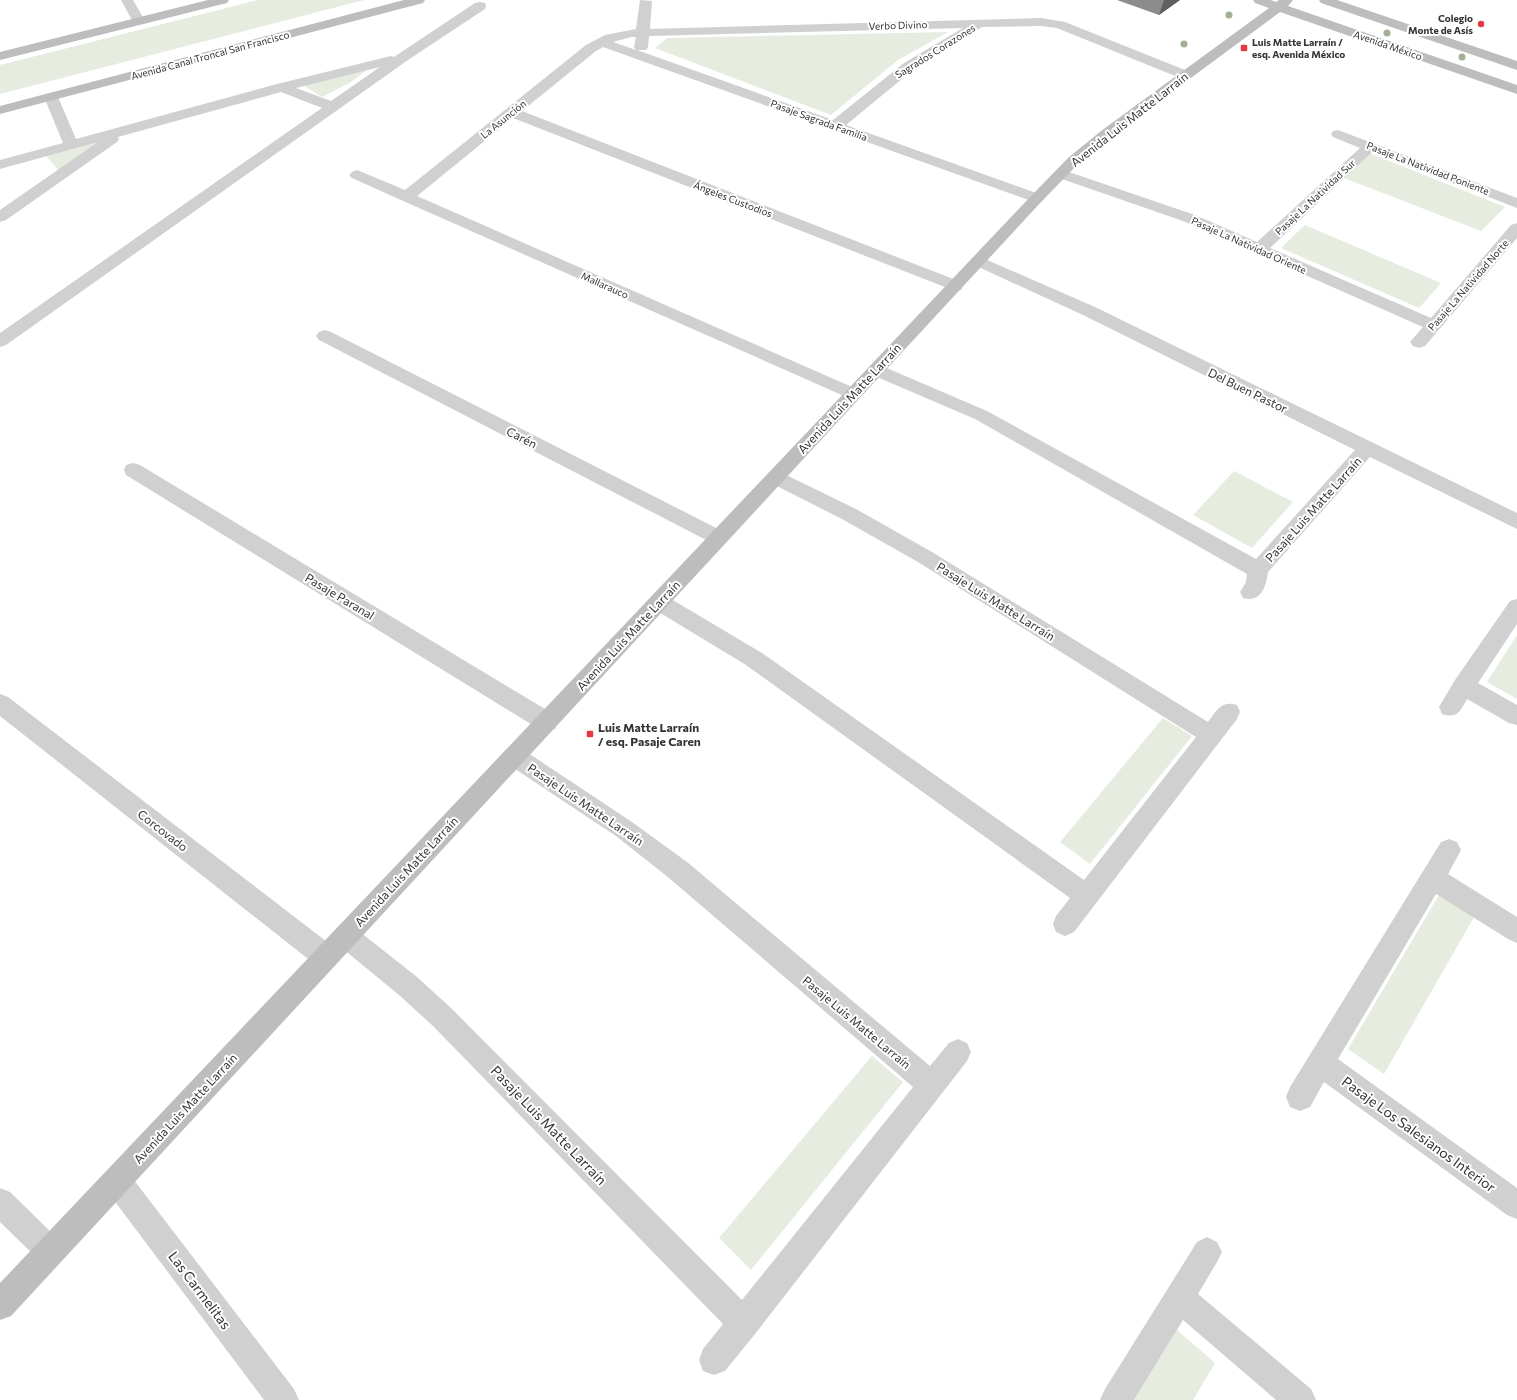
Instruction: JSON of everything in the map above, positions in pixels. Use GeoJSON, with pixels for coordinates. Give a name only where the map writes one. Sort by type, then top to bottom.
{"type":"FeatureCollection","features":[{"type":"Feature","properties":{"kind":"street"},"geometry":{"type":"LineString","coordinates":[[127,0],[139,21]]}},
{"type":"Feature","properties":{"kind":"street"},"geometry":{"type":"LineString","coordinates":[[0,56],[223,0]]}},
{"type":"Feature","properties":{"kind":"street","name":"Avenida Canal Troncal San Francisco"},"geometry":{"type":"LineString","coordinates":[[0,110],[419,0]]}},
{"type":"Feature","properties":{"kind":"street","name":"Avenida México"},"geometry":{"type":"LineString","coordinates":[[1259,0],[1283,3],[1517,90]]}},
{"type":"Feature","properties":{"kind":"street","name":"Avenida México"},"geometry":{"type":"LineString","coordinates":[[1325,0],[1517,66]]}},
{"type":"Feature","properties":{"kind":"street"},"geometry":{"type":"LineString","coordinates":[[640,56],[646,1]]}},
{"type":"Feature","properties":{"kind":"street","name":"Avenida Luis Matte Larraín"},"geometry":{"type":"LineString","coordinates":[[0,1305],[1073,161],[1106,134],[1283,3]]}},
{"type":"Feature","properties":{"kind":"street"},"geometry":{"type":"LineString","coordinates":[[0,341],[403,57],[480,6]]}},
{"type":"Feature","properties":{"kind":"street","name":"Verbo Divino"},"geometry":{"type":"LineString","coordinates":[[602,42],[619,35],[643,32],[1041,22],[1060,25],[1185,75]]}},
{"type":"Feature","properties":{"kind":"street","name":"Sagrados Corazones"},"geometry":{"type":"LineString","coordinates":[[835,126],[909,66],[980,23]]}},
{"type":"Feature","properties":{"kind":"street","name":"Pasaje Sagrada Familia"},"geometry":{"type":"LineString","coordinates":[[602,42],[1037,198]]}},
{"type":"Feature","properties":{"kind":"street","name":"La Asunción"},"geometry":{"type":"LineString","coordinates":[[406,197],[591,48],[602,42]]}},
{"type":"Feature","properties":{"kind":"street"},"geometry":{"type":"LineString","coordinates":[[0,165],[282,88],[403,57]]}},
{"type":"Feature","properties":{"kind":"street"},"geometry":{"type":"LineString","coordinates":[[282,88],[332,107]]}},
{"type":"Feature","properties":{"kind":"street"},"geometry":{"type":"LineString","coordinates":[[51,97],[71,145]]}},
{"type":"Feature","properties":{"kind":"street","name":"Ángeles Custodios"},"geometry":{"type":"LineString","coordinates":[[512,112],[955,286]]}},
{"type":"Feature","properties":{"kind":"street"},"geometry":{"type":"LineString","coordinates":[[0,217],[62,175],[121,132]]}},
{"type":"Feature","properties":{"kind":"street","name":"Pasaje La Natividad Poniente"},"geometry":{"type":"LineString","coordinates":[[1338,134],[1517,203]]}},
{"type":"Feature","properties":{"kind":"street","name":"Pasaje La Natividad Sur"},"geometry":{"type":"LineString","coordinates":[[1259,248],[1370,146]]}},
{"type":"Feature","properties":{"kind":"street"},"geometry":{"type":"LineString","coordinates":[[44,153],[62,175]]}},
{"type":"Feature","properties":{"kind":"street","name":"Pasaje La Natividad Oriente"},"geometry":{"type":"LineString","coordinates":[[1061,174],[1189,218],[1433,325]]}},
{"type":"Feature","properties":{"kind":"street","name":"Mallarauco"},"geometry":{"type":"LineString","coordinates":[[357,175],[854,394]]}},
{"type":"Feature","properties":{"kind":"street","name":"Pasaje La Natividad Norte"},"geometry":{"type":"LineString","coordinates":[[1419,342],[1517,228]]}},
{"type":"Feature","properties":{"kind":"street","name":"Del Buen Pastor"},"geometry":{"type":"LineString","coordinates":[[978,261],[1089,311],[1517,522]]}},
{"type":"Feature","properties":{"kind":"street","name":"Carén"},"geometry":{"type":"LineString","coordinates":[[325,336],[719,538]]}},
{"type":"Feature","properties":{"kind":"street","name":"Pasaje Luis Matte Larraín"},"geometry":{"type":"LineString","coordinates":[[876,370],[981,415],[1258,570]]}},
{"type":"Feature","properties":{"kind":"street","name":"Pasaje Luis Matte Larraín"},"geometry":{"type":"LineString","coordinates":[[1250,592],[1256,584],[1258,570],[1367,448]]}},
{"type":"Feature","properties":{"kind":"street","name":"Pasaje Paranal"},"geometry":{"type":"LineString","coordinates":[[133,470],[547,722]]}},
{"type":"Feature","properties":{"kind":"street","name":"Pasaje Luis Matte Larraín"},"geometry":{"type":"LineString","coordinates":[[776,477],[849,514],[925,557],[1211,735]]}},
{"type":"Feature","properties":{"kind":"street"},"geometry":{"type":"LineString","coordinates":[[659,602],[754,659],[794,686],[1087,896]]}},
{"type":"Feature","properties":{"kind":"street"},"geometry":{"type":"LineString","coordinates":[[1450,707],[1517,607]]}},
{"type":"Feature","properties":{"kind":"street"},"geometry":{"type":"LineString","coordinates":[[1464,686],[1517,716]]}},
{"type":"Feature","properties":{"kind":"street","name":"Corcovado"},"geometry":{"type":"LineString","coordinates":[[0,703],[326,957]]}},
{"type":"Feature","properties":{"kind":"street"},"geometry":{"type":"LineString","coordinates":[[1065,924],[1229,712]]}},
{"type":"Feature","properties":{"kind":"street","name":"Pasaje Luis Matte Larraín"},"geometry":{"type":"LineString","coordinates":[[514,756],[624,829],[678,870],[932,1085]]}},
{"type":"Feature","properties":{"kind":"street"},"geometry":{"type":"LineString","coordinates":[[1300,1097],[1449,850]]}},
{"type":"Feature","properties":{"kind":"street"},"geometry":{"type":"LineString","coordinates":[[1432,878],[1517,931]]}},
{"type":"Feature","properties":{"kind":"street","name":"Pasaje Luis Matte Larraín"},"geometry":{"type":"LineString","coordinates":[[346,936],[408,986],[447,1022],[744,1323]]}},
{"type":"Feature","properties":{"kind":"street"},"geometry":{"type":"LineString","coordinates":[[714,1360],[958,1052]]}},
{"type":"Feature","properties":{"kind":"street","name":"Pasaje Los Salesianos Interior"},"geometry":{"type":"LineString","coordinates":[[1321,1063],[1517,1205]]}},
{"type":"Feature","properties":{"kind":"street","name":"Las Carmelitas"},"geometry":{"type":"LineString","coordinates":[[117,1181],[283,1400]]}},
{"type":"Feature","properties":{"kind":"street"},"geometry":{"type":"LineString","coordinates":[[0,1202],[50,1252]]}},
{"type":"Feature","properties":{"kind":"street"},"geometry":{"type":"LineString","coordinates":[[1116,1400],[1207,1252]]}},
{"type":"Feature","properties":{"kind":"street"},"geometry":{"type":"LineString","coordinates":[[1179,1298],[1300,1400]]}},
{"type":"Feature","properties":{"kind":"shaded area"},"geometry":{"type":"Polygon","coordinates":[[[258,0],[364,0],[0,94],[0,65],[258,0]]]}},
{"type":"Feature","properties":{"kind":"shaded area"},"geometry":{"type":"Polygon","coordinates":[[[948,32],[898,60],[831,115],[655,48],[667,38],[948,32]]]}},
{"type":"Feature","properties":{"kind":"shaded area"},"geometry":{"type":"Polygon","coordinates":[[[367,70],[351,82],[322,97],[303,85],[367,70]]]}},
{"type":"Feature","properties":{"kind":"shaded area"},"geometry":{"type":"Polygon","coordinates":[[[121,132],[62,175],[44,153],[121,132]]]}},
{"type":"Feature","properties":{"kind":"shaded area"},"geometry":{"type":"Polygon","coordinates":[[[1369,153],[1505,207],[1481,231],[1344,178],[1369,153]]]}},
{"type":"Feature","properties":{"kind":"shaded area"},"geometry":{"type":"Polygon","coordinates":[[[1305,225],[1441,283],[1419,308],[1281,248],[1305,225]]]}},
{"type":"Feature","properties":{"kind":"shaded area"},"geometry":{"type":"Polygon","coordinates":[[[1234,471],[1293,502],[1252,548],[1193,515],[1234,471]]]}},
{"type":"Feature","properties":{"kind":"shaded area"},"geometry":{"type":"Polygon","coordinates":[[[1517,635],[1517,699],[1487,682],[1517,635]]]}},
{"type":"Feature","properties":{"kind":"shaded area"},"geometry":{"type":"Polygon","coordinates":[[[1163,718],[1192,736],[1090,864],[1060,842],[1163,718]]]}},
{"type":"Feature","properties":{"kind":"shaded area"},"geometry":{"type":"Polygon","coordinates":[[[1439,895],[1474,917],[1384,1074],[1348,1049],[1439,895]]]}},
{"type":"Feature","properties":{"kind":"shaded area"},"geometry":{"type":"Polygon","coordinates":[[[872,1056],[903,1082],[751,1270],[719,1238],[872,1056]]]}},
{"type":"Feature","properties":{"kind":"shaded area"},"geometry":{"type":"Polygon","coordinates":[[[1177,1330],[1215,1363],[1193,1400],[1134,1400],[1177,1330]]]}},
{"type":"Feature","properties":{"kind":"place","name":"Colegio Monte de Asís"},"geometry":{"type":"Point","coordinates":[1481,24]}},
{"type":"Feature","properties":{"kind":"place","name":"Luis Matte Larraín / esq. Avenida México"},"geometry":{"type":"Point","coordinates":[1244,48]}},
{"type":"Feature","properties":{"kind":"place","name":"Luis Matte Larraín / esq. Pasaje Caren"},"geometry":{"type":"Point","coordinates":[590,734]}}]}
